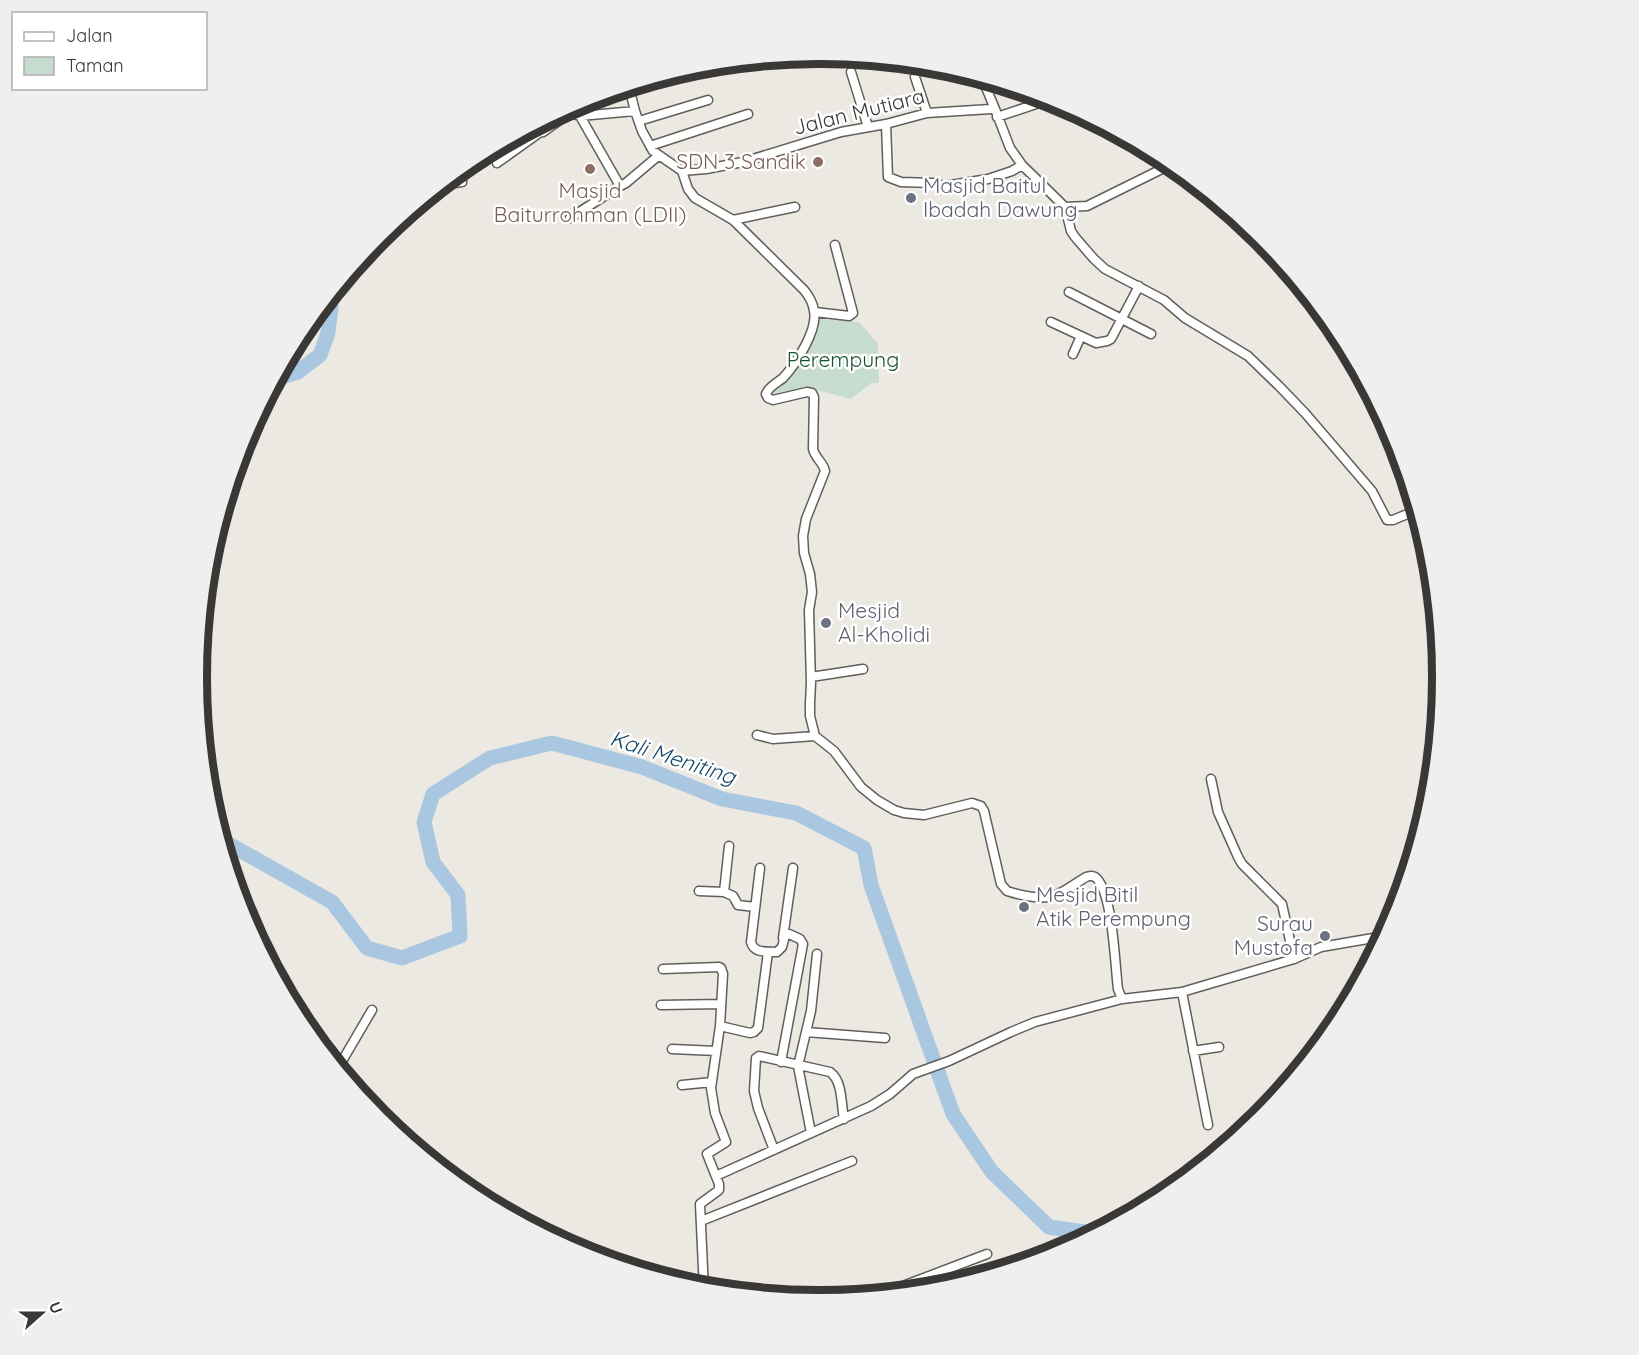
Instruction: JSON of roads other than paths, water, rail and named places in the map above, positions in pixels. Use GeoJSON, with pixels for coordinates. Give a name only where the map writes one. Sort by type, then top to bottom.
{"type":"FeatureCollection","features":[{"type":"Feature","properties":{"kind":"street"},"geometry":{"type":"LineString","coordinates":[[851,72],[868,127]]}},
{"type":"Feature","properties":{"kind":"street"},"geometry":{"type":"LineString","coordinates":[[915,77],[927,113]]}},
{"type":"Feature","properties":{"kind":"street"},"geometry":{"type":"LineString","coordinates":[[986,87],[1010,148],[1022,165],[1065,207],[1071,231],[1089,254],[1106,269],[1164,300],[1185,318],[1248,356],[1305,413],[1372,491],[1387,520],[1410,513]]}},
{"type":"Feature","properties":{"kind":"street"},"geometry":{"type":"LineString","coordinates":[[631,94],[642,131],[658,156],[682,171],[688,189],[695,198],[733,220],[804,290],[815,312],[814,325],[801,354],[783,378],[768,389],[766,394],[773,400],[807,392],[812,393],[814,397],[813,449],[825,471],[806,519],[803,536],[812,592],[809,610],[810,716],[815,736],[834,751],[861,787],[894,810],[924,815],[969,803],[981,806],[1001,884],[1007,891],[1048,897],[1056,895],[1087,876],[1096,878],[1108,904],[1118,989],[1122,999]]}},
{"type":"Feature","properties":{"kind":"street"},"geometry":{"type":"LineString","coordinates":[[639,121],[708,100]]}},
{"type":"Feature","properties":{"kind":"street","name":"Jalan Mutiara"},"geometry":{"type":"LineString","coordinates":[[682,171],[743,162],[841,132],[886,124],[927,113],[996,113],[1033,103]]}},
{"type":"Feature","properties":{"kind":"street"},"geometry":{"type":"LineString","coordinates":[[575,116],[635,111]]}},
{"type":"Feature","properties":{"kind":"street"},"geometry":{"type":"LineString","coordinates":[[650,146],[748,114]]}},
{"type":"Feature","properties":{"kind":"street"},"geometry":{"type":"LineString","coordinates":[[580,116],[620,186]]}},
{"type":"Feature","properties":{"kind":"street"},"geometry":{"type":"LineString","coordinates":[[886,124],[888,177],[897,181],[945,186],[988,179],[1022,165]]}},
{"type":"Feature","properties":{"kind":"street"},"geometry":{"type":"LineString","coordinates":[[497,164],[522,142]]}},
{"type":"Feature","properties":{"kind":"street"},"geometry":{"type":"LineString","coordinates":[[570,218],[626,183],[658,156]]}},
{"type":"Feature","properties":{"kind":"street"},"geometry":{"type":"LineString","coordinates":[[1065,207],[1087,206],[1162,169]]}},
{"type":"Feature","properties":{"kind":"street"},"geometry":{"type":"LineString","coordinates":[[733,220],[795,207]]}},
{"type":"Feature","properties":{"kind":"street"},"geometry":{"type":"LineString","coordinates":[[815,312],[849,316],[853,313],[835,245]]}},
{"type":"Feature","properties":{"kind":"street"},"geometry":{"type":"LineString","coordinates":[[1051,322],[1096,343],[1107,342],[1111,339],[1139,286]]}},
{"type":"Feature","properties":{"kind":"street"},"geometry":{"type":"LineString","coordinates":[[1069,292],[1151,334]]}},
{"type":"Feature","properties":{"kind":"street"},"geometry":{"type":"LineString","coordinates":[[1073,354],[1081,336]]}},
{"type":"Feature","properties":{"kind":"street"},"geometry":{"type":"LineString","coordinates":[[811,677],[863,669]]}},
{"type":"Feature","properties":{"kind":"street"},"geometry":{"type":"LineString","coordinates":[[757,735],[773,739],[815,736]]}},
{"type":"Feature","properties":{"kind":"street"},"geometry":{"type":"LineString","coordinates":[[1211,778],[1218,812],[1238,857],[1242,864],[1282,904],[1294,959]]}},
{"type":"Feature","properties":{"kind":"street"},"geometry":{"type":"LineString","coordinates":[[724,892],[729,846]]}},
{"type":"Feature","properties":{"kind":"street"},"geometry":{"type":"LineString","coordinates":[[760,868],[751,942],[755,949],[779,951],[782,945],[794,868]]}},
{"type":"Feature","properties":{"kind":"street"},"geometry":{"type":"LineString","coordinates":[[699,891],[724,892],[733,896],[738,905],[755,907]]}},
{"type":"Feature","properties":{"kind":"street"},"geometry":{"type":"LineString","coordinates":[[781,1062],[803,944],[801,939],[789,934],[783,938]]}},
{"type":"Feature","properties":{"kind":"street"},"geometry":{"type":"LineString","coordinates":[[716,1176],[871,1107],[914,1074],[949,1061],[1035,1022],[1122,999],[1182,992],[1294,959],[1321,947],[1374,938]]}},
{"type":"Feature","properties":{"kind":"street"},"geometry":{"type":"LineString","coordinates":[[720,1026],[750,1033],[757,1031],[768,951]]}},
{"type":"Feature","properties":{"kind":"street"},"geometry":{"type":"LineString","coordinates":[[811,1133],[798,1066],[811,1011],[817,954]]}},
{"type":"Feature","properties":{"kind":"street"},"geometry":{"type":"LineString","coordinates":[[663,969],[715,967],[721,968],[723,974],[720,1026],[711,1096],[726,1142],[707,1154],[720,1190],[700,1204],[704,1280]]}},
{"type":"Feature","properties":{"kind":"street"},"geometry":{"type":"LineString","coordinates":[[1182,992],[1208,1125]]}},
{"type":"Feature","properties":{"kind":"street"},"geometry":{"type":"LineString","coordinates":[[661,1005],[721,1004]]}},
{"type":"Feature","properties":{"kind":"street"},"geometry":{"type":"LineString","coordinates":[[342,1062],[372,1010]]}},
{"type":"Feature","properties":{"kind":"street"},"geometry":{"type":"LineString","coordinates":[[806,1032],[885,1038]]}},
{"type":"Feature","properties":{"kind":"street"},"geometry":{"type":"LineString","coordinates":[[1193,1051],[1219,1047]]}},
{"type":"Feature","properties":{"kind":"street"},"geometry":{"type":"LineString","coordinates":[[672,1049],[716,1051]]}},
{"type":"Feature","properties":{"kind":"street"},"geometry":{"type":"LineString","coordinates":[[774,1150],[754,1091],[757,1057],[830,1072],[835,1076],[839,1087],[843,1119]]}},
{"type":"Feature","properties":{"kind":"street"},"geometry":{"type":"LineString","coordinates":[[682,1084],[712,1082]]}},
{"type":"Feature","properties":{"kind":"street"},"geometry":{"type":"LineString","coordinates":[[701,1221],[852,1161]]}},
{"type":"Feature","properties":{"kind":"street"},"geometry":{"type":"LineString","coordinates":[[909,1284],[987,1254]]}},
{"type":"Feature","properties":{"kind":"waterway","name":"Kali Meniting"},"geometry":{"type":"LineString","coordinates":[[287,375],[298,372],[320,355],[328,333],[331,307]]}},
{"type":"Feature","properties":{"kind":"waterway","name":"Kali Meniting"},"geometry":{"type":"LineString","coordinates":[[230,844],[332,902],[367,948],[402,958],[460,936],[458,895],[433,862],[424,822],[433,794],[490,758],[552,743],[642,767],[722,799],[796,813],[864,848],[871,885],[953,1114],[992,1172],[1049,1227],[1081,1231]]}},
{"type":"Feature","properties":{"kind":"place","name":"SDN 3 Sandik"},"geometry":{"type":"Point","coordinates":[818,162]}},
{"type":"Feature","properties":{"kind":"place","name":"Masjid Baiturrohman (LDII)"},"geometry":{"type":"Point","coordinates":[590,169]}},
{"type":"Feature","properties":{"kind":"place","name":"Masjid Baitul Ibadah Dawung"},"geometry":{"type":"Point","coordinates":[911,198]}},
{"type":"Feature","properties":{"kind":"place","name":"Mesjid Al-Kholidi"},"geometry":{"type":"Point","coordinates":[826,623]}},
{"type":"Feature","properties":{"kind":"place","name":"Mesjid Bitil Atik Perempung"},"geometry":{"type":"Point","coordinates":[1024,907]}},
{"type":"Feature","properties":{"kind":"place","name":"Surau Mustofa"},"geometry":{"type":"Point","coordinates":[1325,936]}},
{"type":"Feature","properties":{"kind":"park label","name":"Perempung"},"geometry":{"type":"Point","coordinates":[843,360]}}]}
